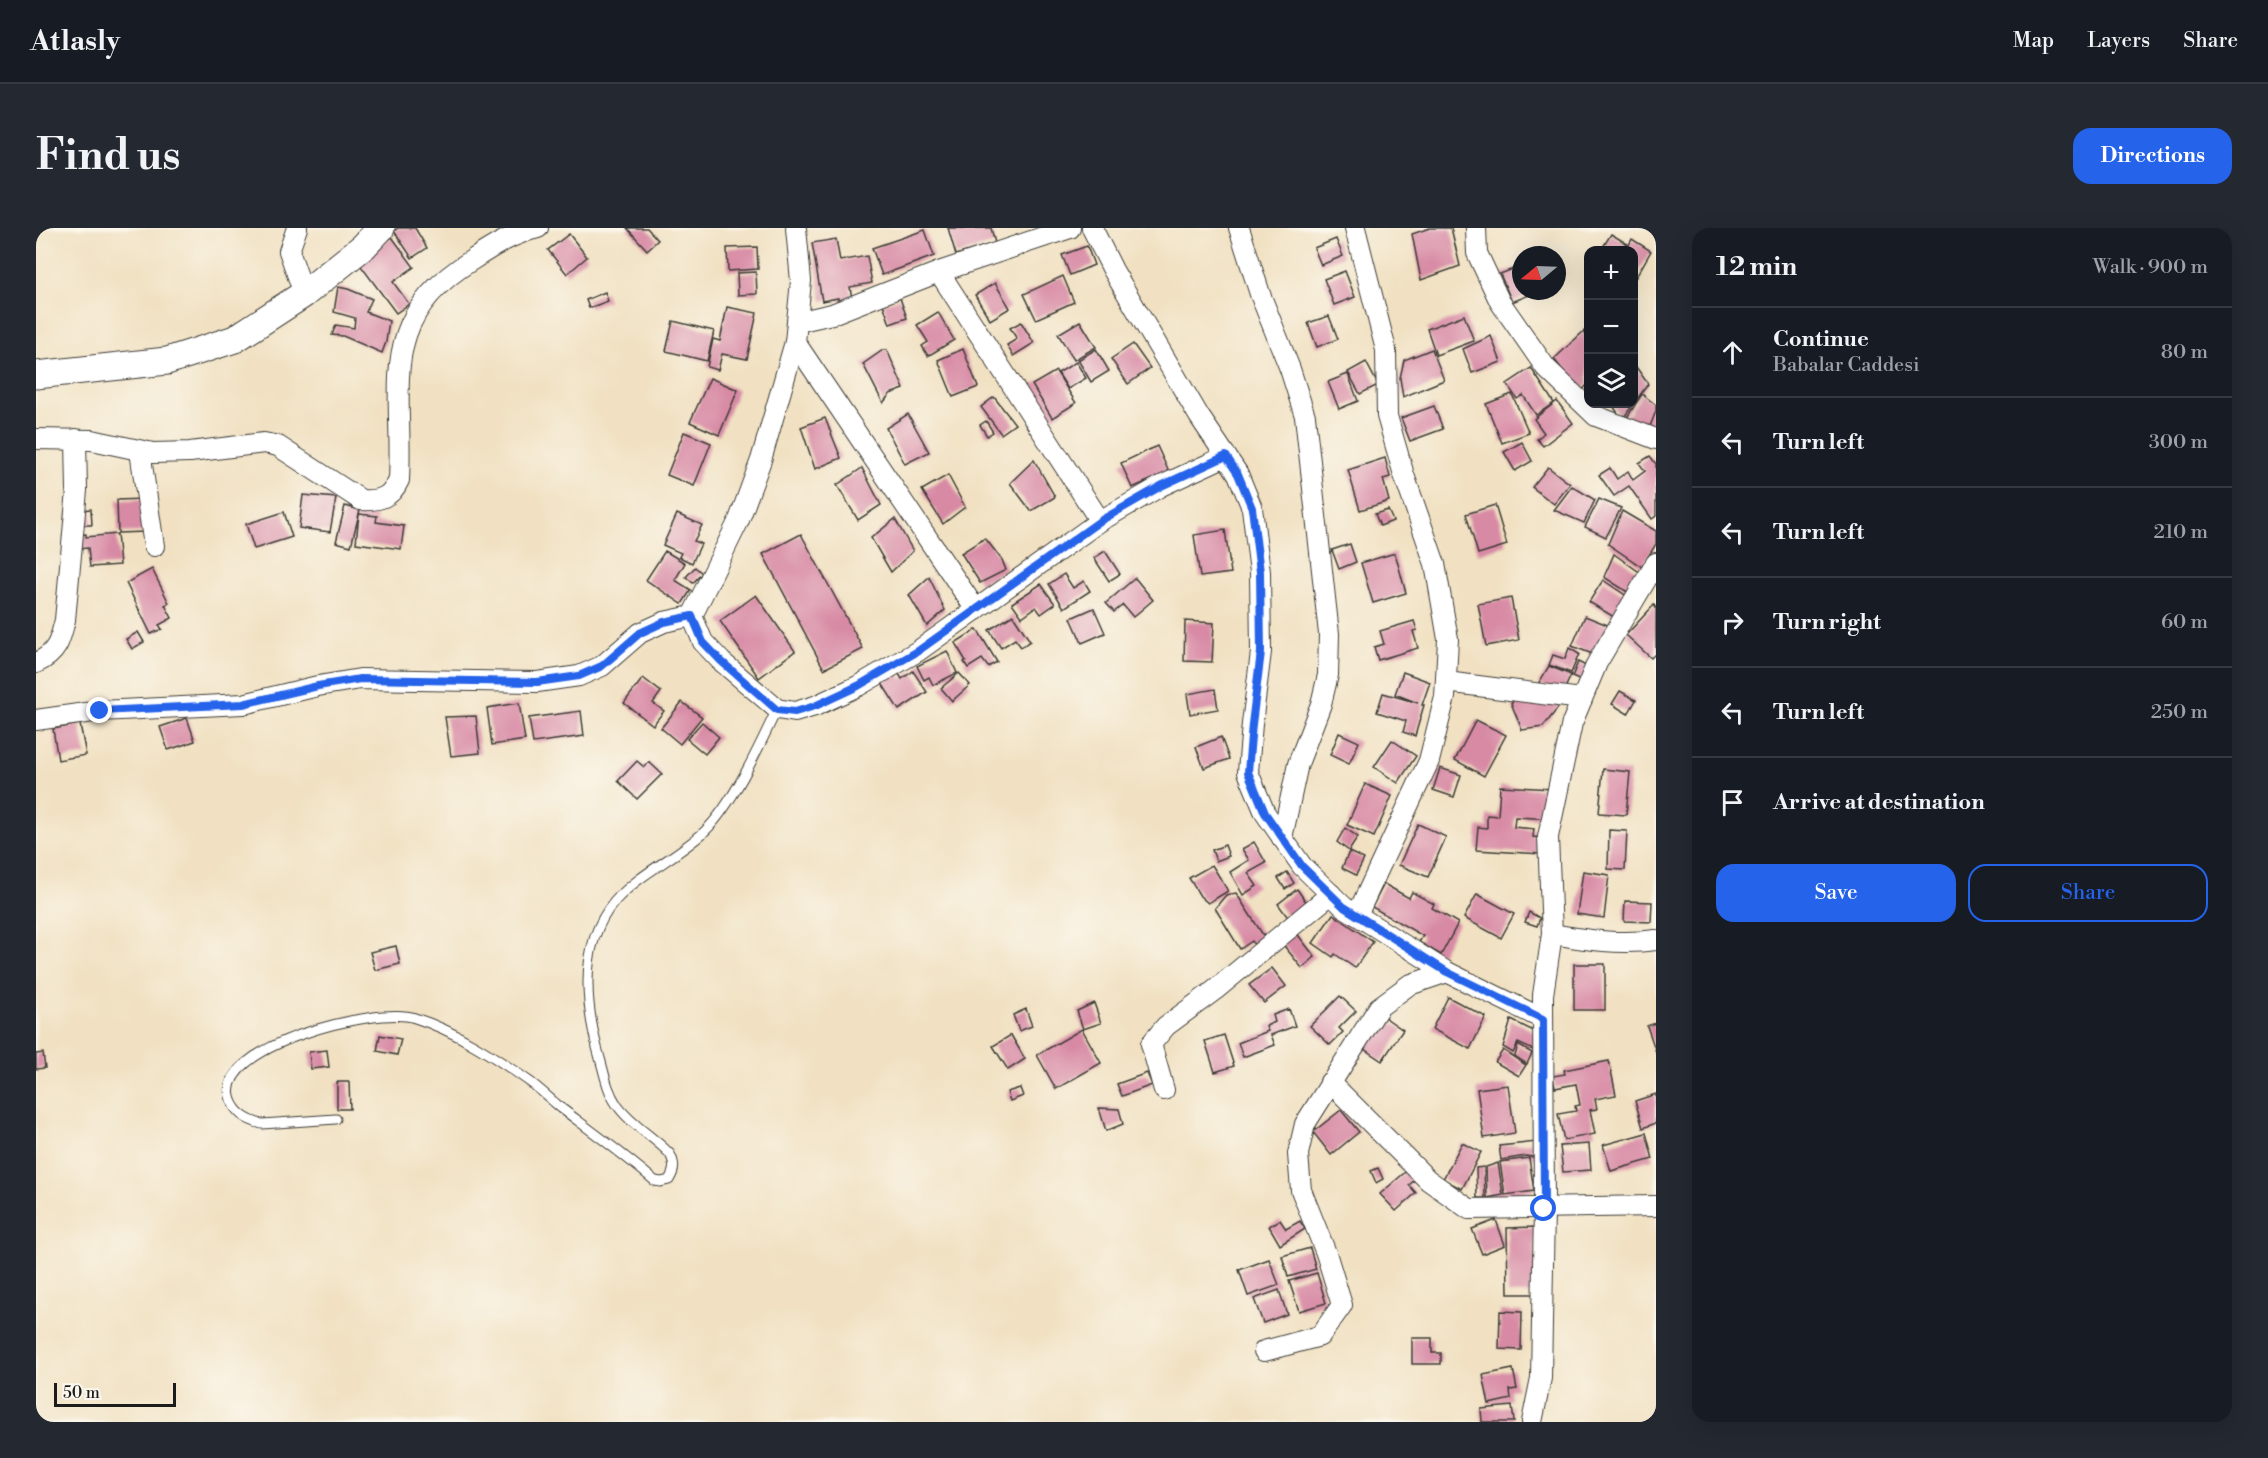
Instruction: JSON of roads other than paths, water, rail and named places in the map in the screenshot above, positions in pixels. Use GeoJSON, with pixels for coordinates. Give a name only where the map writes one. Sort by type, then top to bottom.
{"type":"FeatureCollection","features":[{"type":"Feature","properties":{"kind":"main road"},"geometry":{"type":"LineString","coordinates":[[36,375],[167,361],[235,339],[304,294],[364,246],[381,228]]}},
{"type":"Feature","properties":{"kind":"street"},"geometry":{"type":"LineString","coordinates":[[297,228],[289,251],[304,294]]}},
{"type":"Feature","properties":{"kind":"street"},"geometry":{"type":"LineString","coordinates":[[36,439],[92,440],[153,453],[190,452],[264,442],[278,446],[361,500],[377,501],[387,497],[396,488],[399,480],[398,367],[405,336],[416,313],[445,279],[465,264],[497,244],[534,228]]}},
{"type":"Feature","properties":{"kind":"street"},"geometry":{"type":"LineString","coordinates":[[796,228],[801,281],[795,342],[761,460],[739,520],[692,616],[703,642],[721,661],[777,710],[795,712],[815,706],[858,686],[918,651],[1100,521],[1161,486],[1226,456]]}},
{"type":"Feature","properties":{"kind":"street"},"geometry":{"type":"LineString","coordinates":[[797,322],[832,314],[939,272],[1070,228]]}},
{"type":"Feature","properties":{"kind":"street"},"geometry":{"type":"LineString","coordinates":[[1092,228],[1113,270],[1199,416],[1238,474],[1252,508],[1260,572],[1261,652],[1248,772],[1265,813],[1302,866],[1344,907],[1447,972],[1543,1019]]}},
{"type":"Feature","properties":{"kind":"street"},"geometry":{"type":"LineString","coordinates":[[1239,228],[1260,294],[1290,369],[1305,416],[1329,634],[1328,675],[1321,704],[1298,764],[1282,838]]}},
{"type":"Feature","properties":{"kind":"street"},"geometry":{"type":"LineString","coordinates":[[1355,228],[1386,350],[1387,416],[1404,475],[1435,564],[1448,639],[1445,697],[1429,761],[1357,915]]}},
{"type":"Feature","properties":{"kind":"street"},"geometry":{"type":"LineString","coordinates":[[1476,228],[1477,253],[1500,302],[1546,368],[1596,416],[1656,439]]}},
{"type":"Feature","properties":{"kind":"street"},"geometry":{"type":"LineString","coordinates":[[939,272],[1100,521]]}},
{"type":"Feature","properties":{"kind":"street"},"geometry":{"type":"LineString","coordinates":[[795,342],[976,610]]}},
{"type":"Feature","properties":{"kind":"street"},"geometry":{"type":"LineString","coordinates":[[36,663],[52,654],[65,620],[77,490],[76,439]]}},
{"type":"Feature","properties":{"kind":"street"},"geometry":{"type":"LineString","coordinates":[[140,451],[154,546]]}},
{"type":"Feature","properties":{"kind":"street"},"geometry":{"type":"LineString","coordinates":[[1532,1422],[1541,1378],[1544,1209],[1543,995],[1552,934],[1548,837],[1572,723],[1597,663],[1656,563]]}},
{"type":"Feature","properties":{"kind":"street"},"geometry":{"type":"LineString","coordinates":[[36,720],[100,711],[243,704],[318,686],[360,679],[537,682],[579,676],[602,666],[640,633],[664,622],[692,616]]}},
{"type":"Feature","properties":{"kind":"street"},"geometry":{"type":"LineString","coordinates":[[1446,682],[1582,699]]}},
{"type":"Feature","properties":{"kind":"street"},"geometry":{"type":"LineString","coordinates":[[1164,1090],[1151,1044],[1166,1026],[1215,990],[1331,894]]}},
{"type":"Feature","properties":{"kind":"street"},"geometry":{"type":"LineString","coordinates":[[1552,934],[1632,944],[1656,940]]}},
{"type":"Feature","properties":{"kind":"street"},"geometry":{"type":"LineString","coordinates":[[1264,1351],[1320,1336],[1342,1305],[1326,1253],[1301,1190],[1298,1154],[1305,1124],[1378,1007],[1409,985],[1447,972]]}},
{"type":"Feature","properties":{"kind":"street"},"geometry":{"type":"LineString","coordinates":[[1330,1082],[1428,1180],[1470,1209],[1656,1206]]}},
{"type":"Feature","properties":{"kind":"lane"},"geometry":{"type":"LineString","coordinates":[[336,1119],[262,1124],[251,1121],[232,1103],[229,1093],[230,1082],[236,1071],[266,1049],[309,1031],[341,1022],[369,1018],[393,1015],[413,1017],[445,1030],[532,1083],[559,1107],[615,1147],[655,1181],[669,1180],[674,1172],[674,1162],[670,1154],[618,1107],[610,1094],[595,1042],[589,1009],[588,978],[592,953],[598,931],[615,902],[648,872],[705,831],[719,814],[760,745],[777,710]]}}]}
